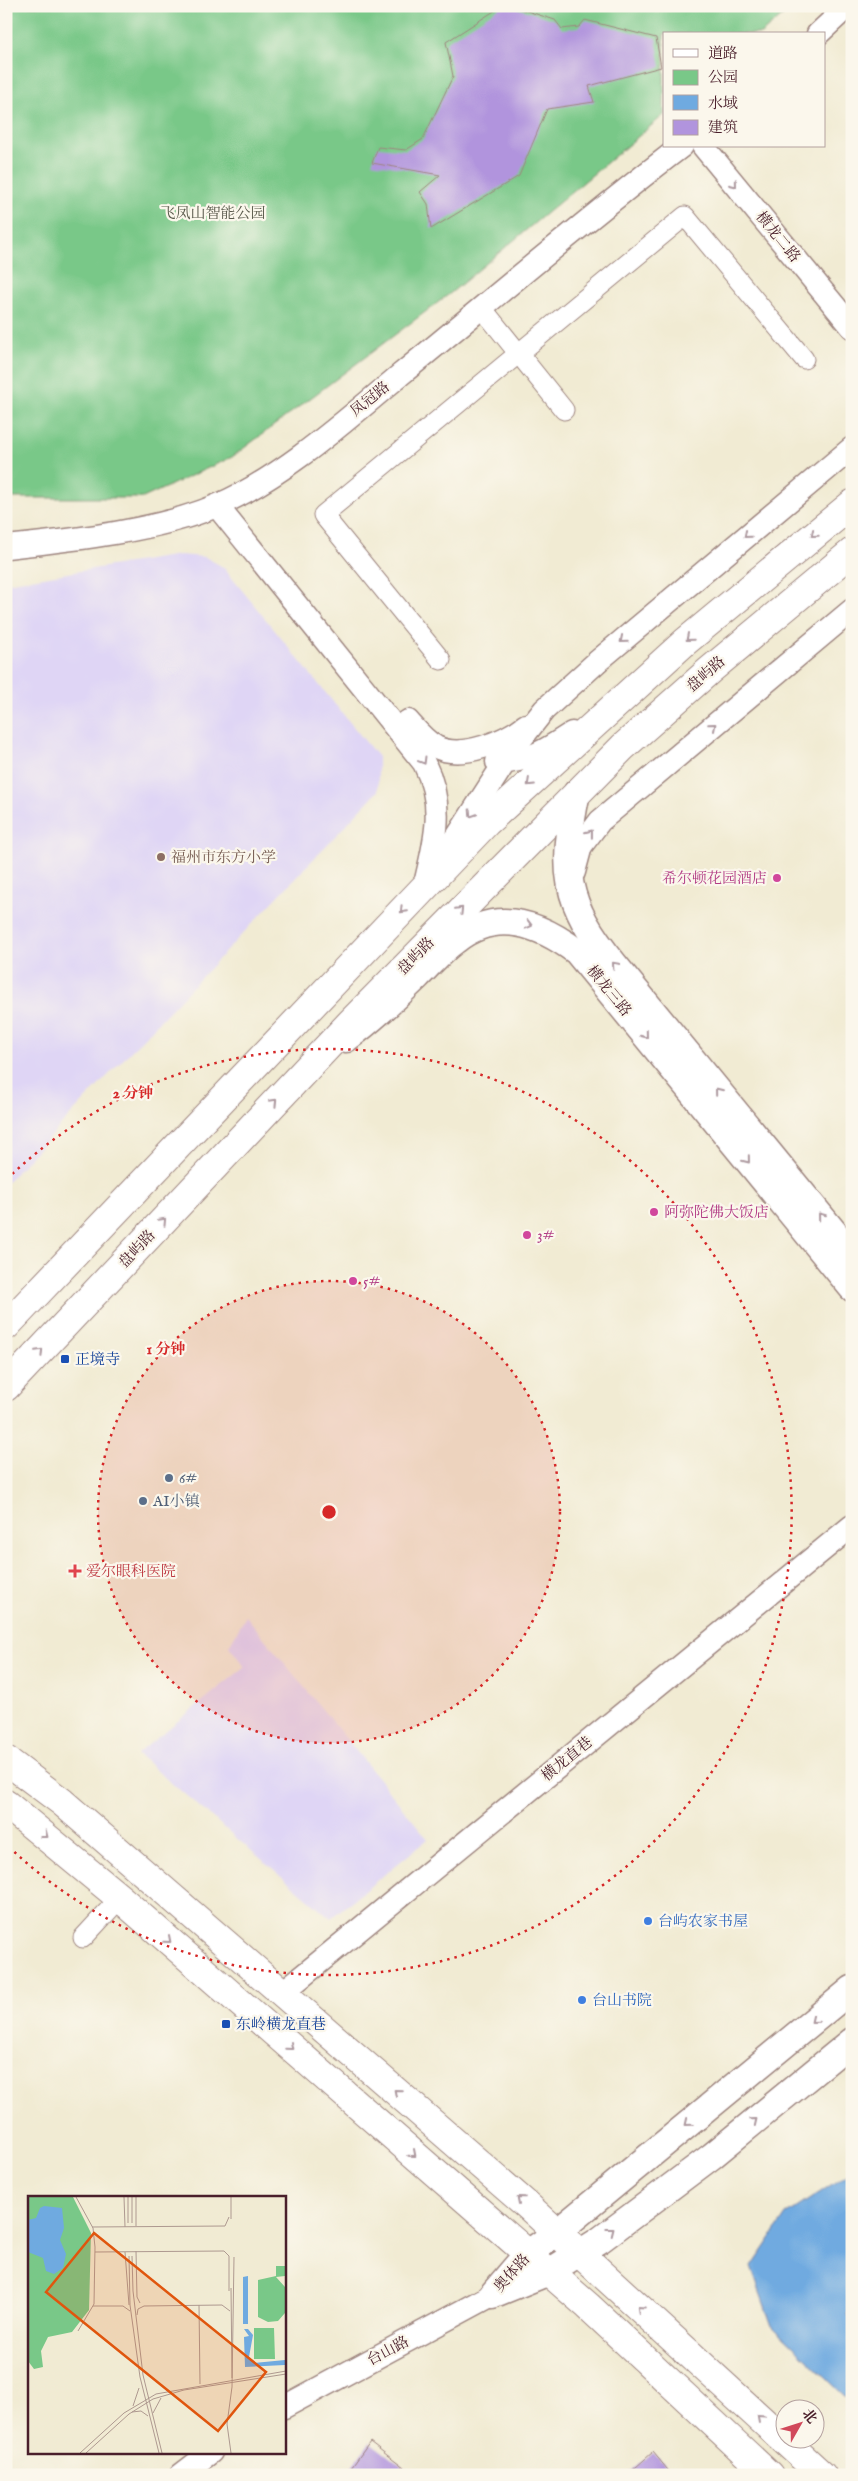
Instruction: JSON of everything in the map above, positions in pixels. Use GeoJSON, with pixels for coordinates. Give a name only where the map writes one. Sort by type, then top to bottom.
{"type":"FeatureCollection","features":[{"type":"Feature","properties":{"kind":"main road"},"geometry":{"type":"LineString","coordinates":[[6,1326],[486,823],[723,608],[852,504]]}},
{"type":"Feature","properties":{"kind":"main road","name":"盘屿路"},"geometry":{"type":"LineString","coordinates":[[6,1387],[305,1070],[578,792],[657,716],[852,552]]}},
{"type":"Feature","properties":{"kind":"main road","name":"横龙三路"},"geometry":{"type":"LineString","coordinates":[[578,792],[568,846],[572,895],[584,923],[602,950],[852,1254]]}},
{"type":"Feature","properties":{"kind":"main road","name":"横龙三路"},"geometry":{"type":"LineString","coordinates":[[305,1070],[377,1016],[456,939],[487,924],[530,925],[548,932],[577,952],[852,1288]]}},
{"type":"Feature","properties":{"kind":"main road"},"geometry":{"type":"LineString","coordinates":[[6,1760],[62,1802],[283,1992],[580,2254],[822,2475]]}},
{"type":"Feature","properties":{"kind":"main road"},"geometry":{"type":"LineString","coordinates":[[6,1804],[120,1898],[548,2272],[769,2475]]}},
{"type":"Feature","properties":{"kind":"main road","name":"奥体路"},"geometry":{"type":"LineString","coordinates":[[492,2295],[527,2254],[556,2233],[852,1989]]}},
{"type":"Feature","properties":{"kind":"main road","name":"奥体路"},"geometry":{"type":"LineString","coordinates":[[492,2295],[548,2272],[580,2254],[712,2156],[852,2041]]}},
{"type":"Feature","properties":{"kind":"street"},"geometry":{"type":"LineString","coordinates":[[820,32],[848,6]]}},
{"type":"Feature","properties":{"kind":"street","name":"凤冠路"},"geometry":{"type":"LineString","coordinates":[[6,546],[72,539],[164,522],[222,503],[272,474],[321,438],[680,148]]}},
{"type":"Feature","properties":{"kind":"street","name":"横龙二路"},"geometry":{"type":"LineString","coordinates":[[706,148],[852,328]]}},
{"type":"Feature","properties":{"kind":"street"},"geometry":{"type":"LineString","coordinates":[[440,660],[323,515],[519,353],[686,216],[804,360]]}},
{"type":"Feature","properties":{"kind":"street"},"geometry":{"type":"LineString","coordinates":[[482,308],[564,410]]}},
{"type":"Feature","properties":{"kind":"street"},"geometry":{"type":"LineString","coordinates":[[450,751],[467,750],[502,740],[544,710],[598,661],[852,448]]}},
{"type":"Feature","properties":{"kind":"street"},"geometry":{"type":"LineString","coordinates":[[222,503],[416,730],[436,747],[481,760],[505,762],[538,754],[613,706]]}},
{"type":"Feature","properties":{"kind":"street"},"geometry":{"type":"LineString","coordinates":[[222,503],[424,763],[435,790],[438,820],[424,888]]}},
{"type":"Feature","properties":{"kind":"street"},"geometry":{"type":"LineString","coordinates":[[572,895],[575,864],[581,846],[600,820],[852,610]]}},
{"type":"Feature","properties":{"kind":"street"},"geometry":{"type":"LineString","coordinates":[[424,888],[505,762],[526,731],[544,710]]}},
{"type":"Feature","properties":{"kind":"street","name":"横龙直巷"},"geometry":{"type":"LineString","coordinates":[[283,1992],[852,1526]]}},
{"type":"Feature","properties":{"kind":"street"},"geometry":{"type":"LineString","coordinates":[[83,1938],[120,1898]]}},
{"type":"Feature","properties":{"kind":"street","name":"台山路"},"geometry":{"type":"LineString","coordinates":[[285,2406],[492,2295]]}},
{"type":"Feature","properties":{"kind":"street"},"geometry":{"type":"LineString","coordinates":[[181,2475],[208,2454]]}},
{"type":"Feature","properties":{"kind":"shaded area","name":"福州市东方小学"},"geometry":{"type":"Polygon","coordinates":[[[179,555],[205,557],[223,567],[378,757],[378,791],[6,1183],[6,583],[179,555]]]}},
{"type":"Feature","properties":{"kind":"shaded area"},"geometry":{"type":"Polygon","coordinates":[[[246,1616],[428,1839],[331,1918],[137,1754],[245,1667],[229,1646],[246,1616]]]}},
{"type":"Feature","properties":{"kind":"green space","name":"飞凤山智能公园"},"geometry":{"type":"Polygon","coordinates":[[[6,6],[794,6],[763,32],[663,32],[663,116],[452,292],[232,457],[143,498],[6,498],[6,6]]]}},
{"type":"Feature","properties":{"kind":"water"},"geometry":{"type":"Polygon","coordinates":[[[852,2171],[852,2297],[848,2315],[852,2319],[852,2403],[772,2326],[751,2267],[786,2215],[852,2171]]]}},
{"type":"Feature","properties":{"kind":"building"},"geometry":{"type":"Polygon","coordinates":[[[502,6],[511,6],[555,20],[562,29],[579,27],[585,20],[656,38],[661,67],[589,86],[594,102],[547,109],[519,176],[431,229],[428,204],[420,192],[440,175],[372,163],[378,147],[406,150],[423,139],[453,76],[446,42],[502,6]]]}},
{"type":"Feature","properties":{"kind":"building"},"geometry":{"type":"Polygon","coordinates":[[[370,2442],[413,2475],[346,2475],[370,2442]]]}},
{"type":"Feature","properties":{"kind":"building"},"geometry":{"type":"Polygon","coordinates":[[[653,2452],[672,2475],[627,2475],[653,2452]]]}},
{"type":"Feature","properties":{"kind":"place","name":"福州市东方小学"},"geometry":{"type":"Point","coordinates":[161,857]}},
{"type":"Feature","properties":{"kind":"place","name":"希尔顿花园酒店"},"geometry":{"type":"Point","coordinates":[777,878]}},
{"type":"Feature","properties":{"kind":"place","name":"阿弥陀佛大饭店"},"geometry":{"type":"Point","coordinates":[654,1212]}},
{"type":"Feature","properties":{"kind":"place","name":"3#"},"geometry":{"type":"Point","coordinates":[527,1235]}},
{"type":"Feature","properties":{"kind":"place","name":"5#"},"geometry":{"type":"Point","coordinates":[353,1281]}},
{"type":"Feature","properties":{"kind":"place","name":"正境寺"},"geometry":{"type":"Point","coordinates":[65,1359]}},
{"type":"Feature","properties":{"kind":"place","name":"6#"},"geometry":{"type":"Point","coordinates":[169,1478]}},
{"type":"Feature","properties":{"kind":"place","name":"AI小镇"},"geometry":{"type":"Point","coordinates":[143,1501]}},
{"type":"Feature","properties":{"kind":"place","name":"爱尔眼科医院"},"geometry":{"type":"Point","coordinates":[75,1571]}},
{"type":"Feature","properties":{"kind":"place","name":"台屿农家书屋"},"geometry":{"type":"Point","coordinates":[648,1921]}},
{"type":"Feature","properties":{"kind":"place","name":"台山书院"},"geometry":{"type":"Point","coordinates":[582,2000]}},
{"type":"Feature","properties":{"kind":"place","name":"东岭横龙直巷"},"geometry":{"type":"Point","coordinates":[226,2024]}}]}
